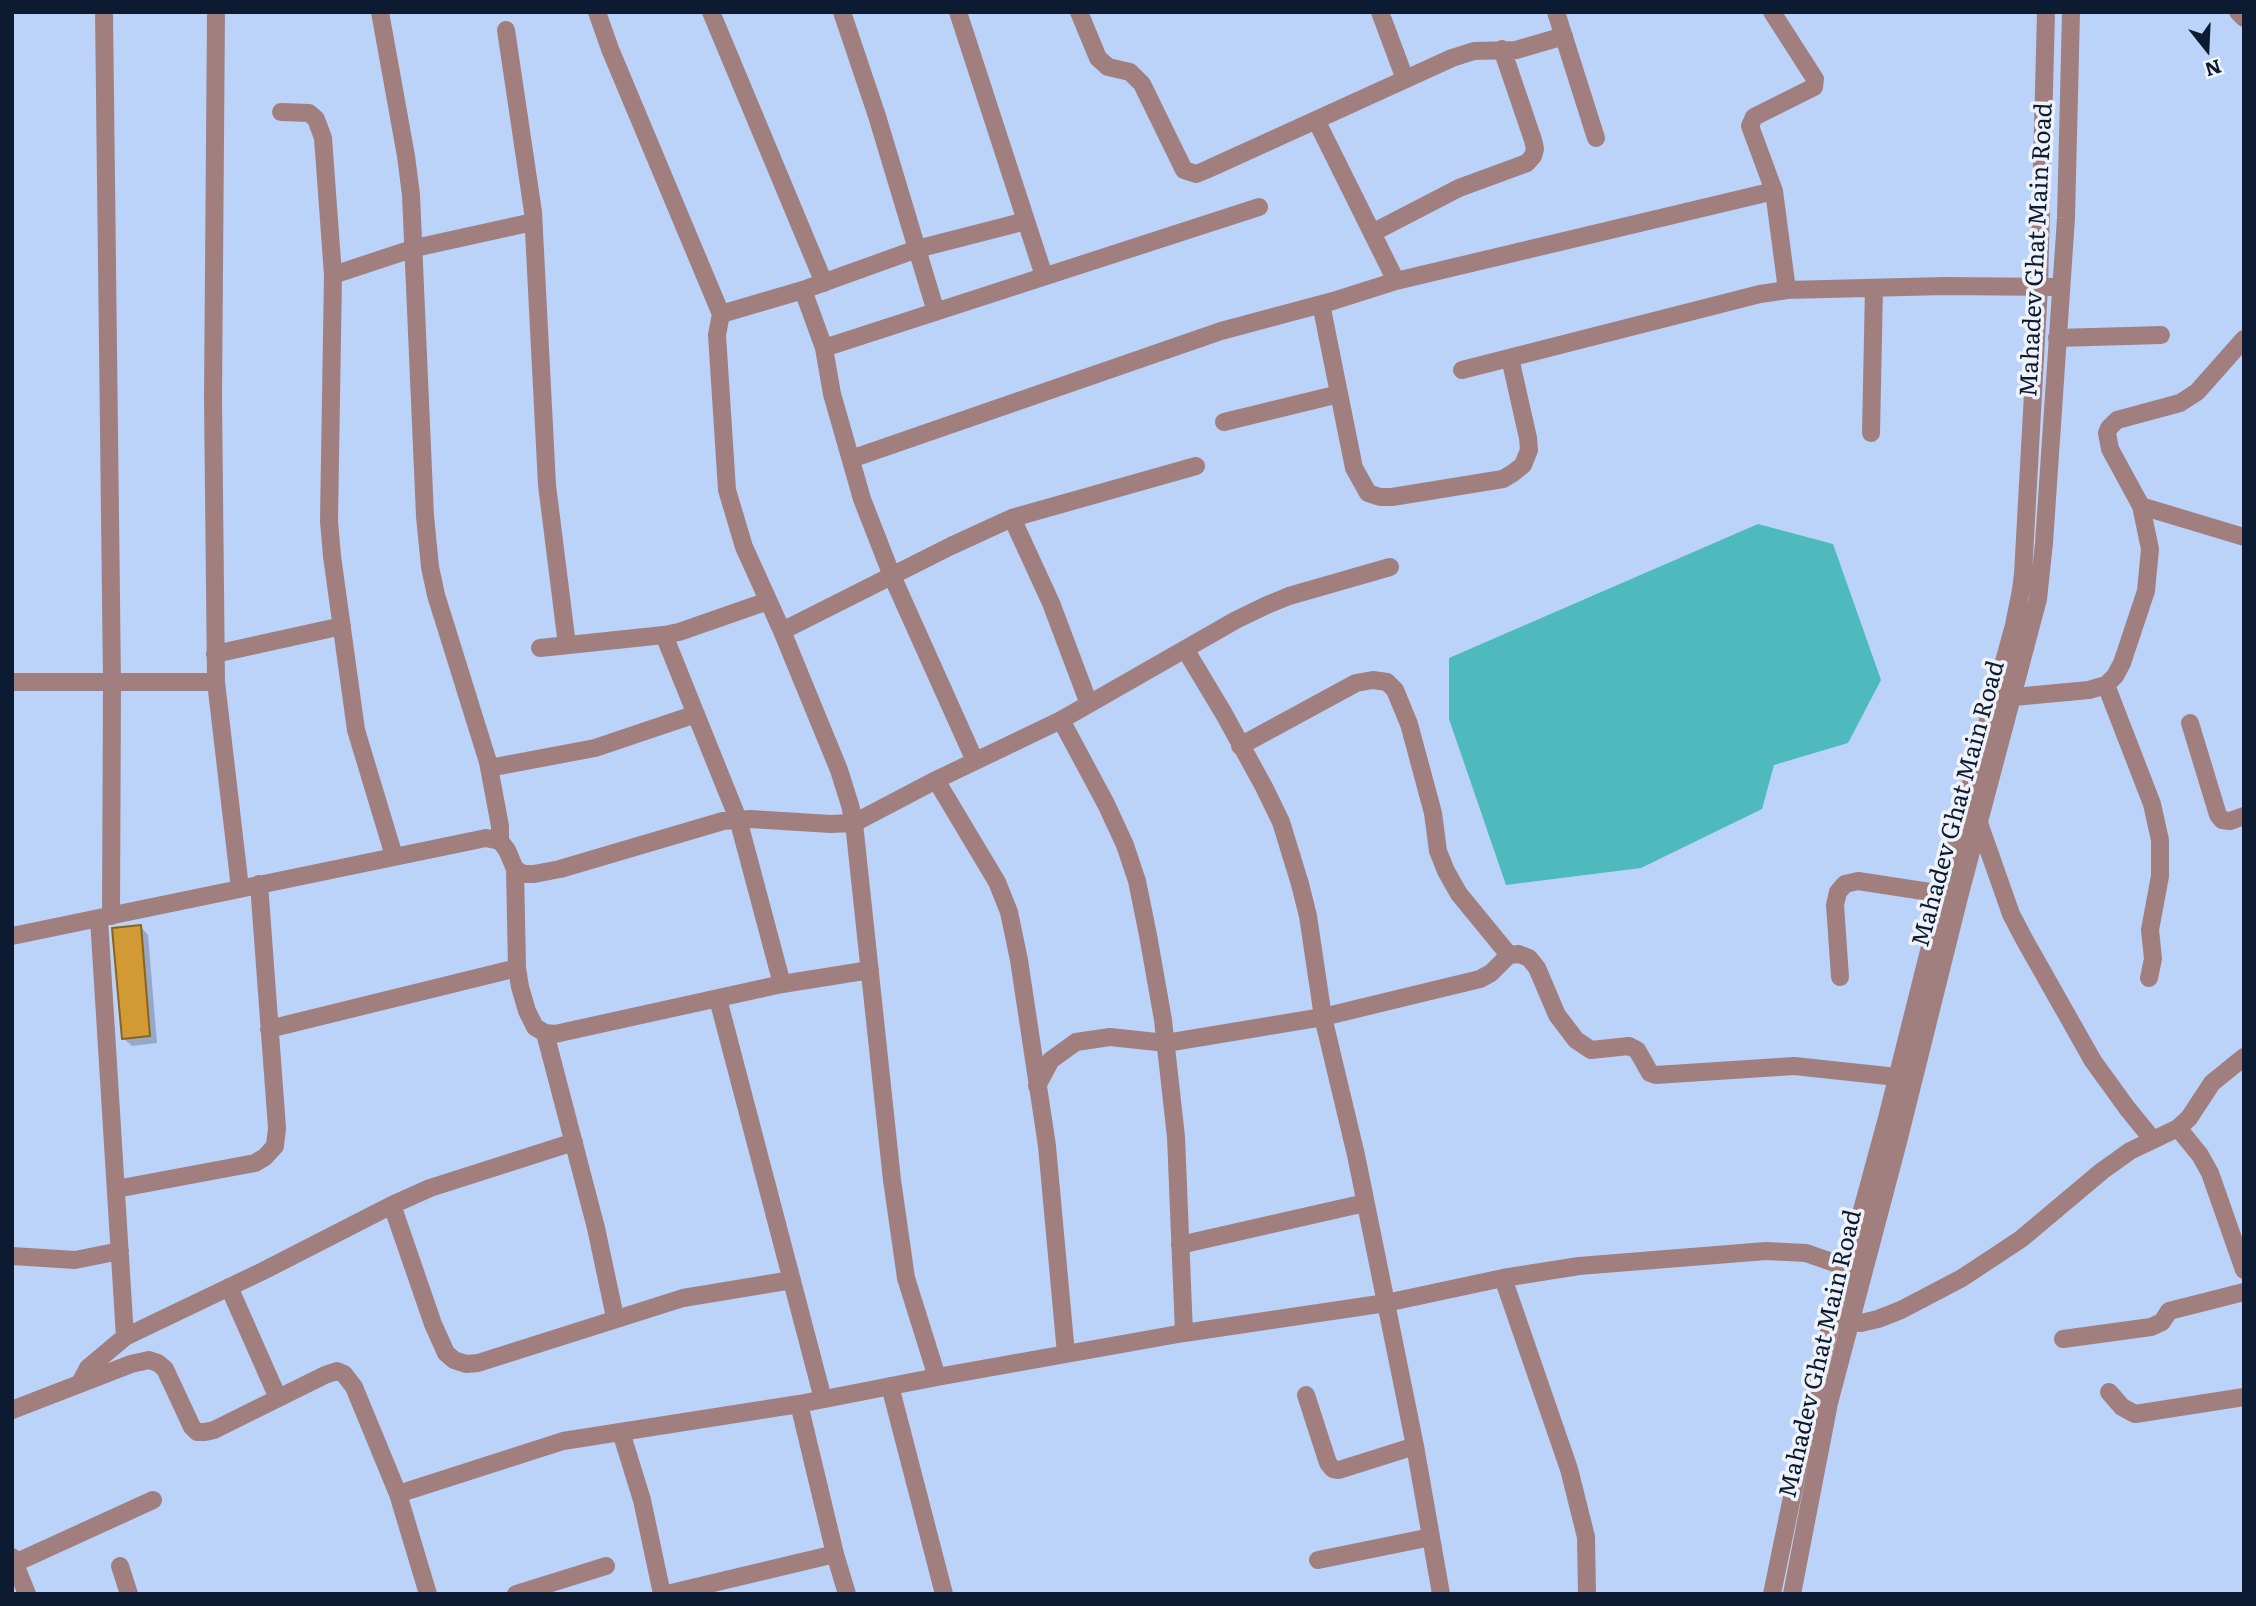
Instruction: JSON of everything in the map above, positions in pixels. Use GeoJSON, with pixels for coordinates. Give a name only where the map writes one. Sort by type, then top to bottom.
{"type":"FeatureCollection","features":[{"type":"Feature","properties":{"kind":"street"},"geometry":{"type":"LineString","coordinates":[[104,12],[112,682],[105,917],[125,1337]]}},
{"type":"Feature","properties":{"kind":"street"},"geometry":{"type":"LineString","coordinates":[[216,12],[213,346],[215,654],[240,888]]}},
{"type":"Feature","properties":{"kind":"street"},"geometry":{"type":"LineString","coordinates":[[380,12],[407,156],[415,248],[425,516],[430,567],[489,768],[500,826],[499,841]]}},
{"type":"Feature","properties":{"kind":"street"},"geometry":{"type":"LineString","coordinates":[[597,12],[721,314],[717,335],[727,490],[744,547],[839,770],[854,823],[892,1180],[906,1278],[937,1377]]}},
{"type":"Feature","properties":{"kind":"street"},"geometry":{"type":"LineString","coordinates":[[711,12],[824,283]]}},
{"type":"Feature","properties":{"kind":"street"},"geometry":{"type":"LineString","coordinates":[[842,12],[936,312]]}},
{"type":"Feature","properties":{"kind":"street"},"geometry":{"type":"LineString","coordinates":[[958,12],[1044,276]]}},
{"type":"Feature","properties":{"kind":"street"},"geometry":{"type":"LineString","coordinates":[[1079,12],[1098,58],[1108,67],[1129,72],[1142,84],[1184,170],[1196,174],[1452,58],[1474,51],[1516,50],[1564,36]]}},
{"type":"Feature","properties":{"kind":"street"},"geometry":{"type":"LineString","coordinates":[[1380,12],[1405,79]]}},
{"type":"Feature","properties":{"kind":"street"},"geometry":{"type":"LineString","coordinates":[[1556,12],[1596,138]]}},
{"type":"Feature","properties":{"kind":"street"},"geometry":{"type":"LineString","coordinates":[[1772,12],[1815,79],[1814,87],[1754,117],[1750,126],[1774,191],[1787,290]]}},
{"type":"Feature","properties":{"kind":"street"},"geometry":{"type":"LineString","coordinates":[[1772,1594],[1817,1376],[2014,625],[2023,574],[2039,286],[2046,12]]}},
{"type":"Feature","properties":{"kind":"street","name":"Mahadev Ghat Main Road"},"geometry":{"type":"LineString","coordinates":[[1792,1594],[1829,1403],[2014,696],[2040,583],[2066,218],[2071,12]]}},
{"type":"Feature","properties":{"kind":"street"},"geometry":{"type":"LineString","coordinates":[[2238,12],[2244,18]]}},
{"type":"Feature","properties":{"kind":"street"},"geometry":{"type":"LineString","coordinates":[[506,30],[526,157],[533,222],[547,485],[567,645]]}},
{"type":"Feature","properties":{"kind":"street"},"geometry":{"type":"LineString","coordinates":[[1372,233],[1459,188],[1527,163],[1533,156],[1533,141],[1502,49]]}},
{"type":"Feature","properties":{"kind":"street"},"geometry":{"type":"LineString","coordinates":[[281,112],[309,113],[321,127],[323,138],[333,275],[329,521],[356,730],[394,856]]}},
{"type":"Feature","properties":{"kind":"street"},"geometry":{"type":"LineString","coordinates":[[1317,120],[1396,281]]}},
{"type":"Feature","properties":{"kind":"street"},"geometry":{"type":"LineString","coordinates":[[851,459],[1222,331],[1396,281],[1774,191]]}},
{"type":"Feature","properties":{"kind":"street"},"geometry":{"type":"LineString","coordinates":[[824,348],[1259,208]]}},
{"type":"Feature","properties":{"kind":"street"},"geometry":{"type":"LineString","coordinates":[[721,314],[803,290],[917,249],[1026,221]]}},
{"type":"Feature","properties":{"kind":"street"},"geometry":{"type":"LineString","coordinates":[[333,275],[415,248],[533,222]]}},
{"type":"Feature","properties":{"kind":"street"},"geometry":{"type":"LineString","coordinates":[[1462,370],[1760,293],[1944,286],[2060,287]]}},
{"type":"Feature","properties":{"kind":"street"},"geometry":{"type":"LineString","coordinates":[[1871,433],[1874,288]]}},
{"type":"Feature","properties":{"kind":"street"},"geometry":{"type":"LineString","coordinates":[[803,290],[824,348],[832,394],[862,499],[892,576],[975,761]]}},
{"type":"Feature","properties":{"kind":"street"},"geometry":{"type":"LineString","coordinates":[[1321,304],[1354,468],[1368,493],[1380,497],[1503,479],[1523,465],[1529,450],[1510,358]]}},
{"type":"Feature","properties":{"kind":"street"},"geometry":{"type":"LineString","coordinates":[[2057,338],[2161,335]]}},
{"type":"Feature","properties":{"kind":"street"},"geometry":{"type":"LineString","coordinates":[[2014,696],[2089,690],[2106,685],[2115,676],[2146,592],[2150,549],[2141,506],[2110,449],[2107,433],[2117,420],[2180,403],[2197,392],[2244,339]]}},
{"type":"Feature","properties":{"kind":"street"},"geometry":{"type":"LineString","coordinates":[[1224,422],[1339,394]]}},
{"type":"Feature","properties":{"kind":"street"},"geometry":{"type":"LineString","coordinates":[[782,631],[1012,518],[1196,466]]}},
{"type":"Feature","properties":{"kind":"street"},"geometry":{"type":"LineString","coordinates":[[2141,506],[2244,537]]}},
{"type":"Feature","properties":{"kind":"street"},"geometry":{"type":"LineString","coordinates":[[1012,518],[1051,603],[1089,704]]}},
{"type":"Feature","properties":{"kind":"street"},"geometry":{"type":"LineString","coordinates":[[515,869],[523,874],[534,874],[561,869],[723,821],[738,819],[854,823],[1061,720],[1236,620],[1289,596],[1390,567]]}},
{"type":"Feature","properties":{"kind":"street"},"geometry":{"type":"LineString","coordinates":[[540,648],[679,632],[768,601]]}},
{"type":"Feature","properties":{"kind":"street"},"geometry":{"type":"LineString","coordinates":[[215,654],[342,626]]}},
{"type":"Feature","properties":{"kind":"street"},"geometry":{"type":"LineString","coordinates":[[664,635],[738,819],[782,984]]}},
{"type":"Feature","properties":{"kind":"street"},"geometry":{"type":"LineString","coordinates":[[1185,649],[1224,714],[1281,822],[1308,916],[1323,1017],[1386,1303],[1441,1594]]}},
{"type":"Feature","properties":{"kind":"street"},"geometry":{"type":"LineString","coordinates":[[1240,746],[1356,684],[1373,680],[1387,682],[1395,690],[1409,724],[1427,787],[1438,850],[1446,871],[1459,894],[1509,955]]}},
{"type":"Feature","properties":{"kind":"street"},"geometry":{"type":"LineString","coordinates":[[12,682],[216,682]]}},
{"type":"Feature","properties":{"kind":"street"},"geometry":{"type":"LineString","coordinates":[[2106,685],[2152,804],[2160,840],[2160,876],[2150,930],[2153,959],[2149,978]]}},
{"type":"Feature","properties":{"kind":"street"},"geometry":{"type":"LineString","coordinates":[[489,768],[595,748],[696,714]]}},
{"type":"Feature","properties":{"kind":"street"},"geometry":{"type":"LineString","coordinates":[[1061,720],[1107,804],[1125,845],[1148,935],[1166,1043],[1176,1137],[1184,1333]]}},
{"type":"Feature","properties":{"kind":"street"},"geometry":{"type":"LineString","coordinates":[[2190,723],[2218,815],[2222,820],[2230,821],[2244,816]]}},
{"type":"Feature","properties":{"kind":"street"},"geometry":{"type":"LineString","coordinates":[[936,780],[997,882],[1009,912],[1019,960],[1046,1146],[1066,1354]]}},
{"type":"Feature","properties":{"kind":"street"},"geometry":{"type":"LineString","coordinates":[[1979,823],[2011,914],[2024,939],[2093,1061],[2153,1140]]}},
{"type":"Feature","properties":{"kind":"street"},"geometry":{"type":"LineString","coordinates":[[12,936],[486,838],[499,841],[507,850],[515,869],[517,968],[527,1011],[535,1027],[545,1033],[555,1034],[782,984],[870,970]]}},
{"type":"Feature","properties":{"kind":"street"},"geometry":{"type":"LineString","coordinates":[[1840,977],[1835,905],[1838,892],[1845,884],[1858,881],[1943,894]]}},
{"type":"Feature","properties":{"kind":"street"},"geometry":{"type":"LineString","coordinates":[[116,1189],[255,1163],[275,1146],[277,1128],[259,884]]}},
{"type":"Feature","properties":{"kind":"street"},"geometry":{"type":"LineString","coordinates":[[1037,1086],[1051,1060],[1076,1042],[1111,1037],[1166,1043],[1323,1017],[1480,979],[1509,955],[1519,954],[1529,958],[1537,968],[1558,1015],[1576,1040],[1591,1049],[1629,1046],[1637,1050],[1650,1073],[1656,1075],[1794,1066],[1897,1077]]}},
{"type":"Feature","properties":{"kind":"street"},"geometry":{"type":"LineString","coordinates":[[269,1029],[517,968]]}},
{"type":"Feature","properties":{"kind":"street"},"geometry":{"type":"LineString","coordinates":[[718,999],[823,1399]]}},
{"type":"Feature","properties":{"kind":"street"},"geometry":{"type":"LineString","coordinates":[[545,1033],[596,1228],[615,1317]]}},
{"type":"Feature","properties":{"kind":"street"},"geometry":{"type":"LineString","coordinates":[[1832,1319],[1861,1323],[1878,1319],[1962,1278],[2021,1239],[2130,1151],[2178,1128],[2189,1118],[2212,1083],[2244,1057]]}},
{"type":"Feature","properties":{"kind":"street"},"geometry":{"type":"LineString","coordinates":[[2178,1128],[2200,1155],[2210,1173],[2244,1270]]}},
{"type":"Feature","properties":{"kind":"street"},"geometry":{"type":"LineString","coordinates":[[80,1383],[88,1368],[125,1337],[392,1205],[430,1188],[574,1142]]}},
{"type":"Feature","properties":{"kind":"street"},"geometry":{"type":"LineString","coordinates":[[1180,1245],[1365,1203]]}},
{"type":"Feature","properties":{"kind":"street"},"geometry":{"type":"LineString","coordinates":[[392,1205],[433,1324],[446,1353],[454,1360],[466,1364],[478,1363],[615,1317],[683,1298],[792,1280]]}},
{"type":"Feature","properties":{"kind":"street"},"geometry":{"type":"LineString","coordinates":[[12,1256],[75,1260],[120,1251]]}},
{"type":"Feature","properties":{"kind":"street"},"geometry":{"type":"LineString","coordinates":[[398,1494],[563,1441],[799,1404],[1184,1333],[1386,1303],[1503,1278],[1614,1263],[1766,1251],[1805,1253],[1846,1266]]}},
{"type":"Feature","properties":{"kind":"street"},"geometry":{"type":"LineString","coordinates":[[1503,1278],[1569,1469],[1586,1537],[1587,1594]]}},
{"type":"Feature","properties":{"kind":"street"},"geometry":{"type":"LineString","coordinates":[[229,1287],[278,1398]]}},
{"type":"Feature","properties":{"kind":"street"},"geometry":{"type":"LineString","coordinates":[[2063,1339],[2151,1327],[2162,1322],[2169,1311],[2244,1292]]}},
{"type":"Feature","properties":{"kind":"street"},"geometry":{"type":"LineString","coordinates":[[12,1410],[131,1364],[149,1360],[165,1369],[192,1427],[197,1432],[214,1430],[325,1375],[337,1371],[344,1374],[354,1387],[398,1494],[428,1594]]}},
{"type":"Feature","properties":{"kind":"street"},"geometry":{"type":"LineString","coordinates":[[890,1386],[944,1594]]}},
{"type":"Feature","properties":{"kind":"street"},"geometry":{"type":"LineString","coordinates":[[2109,1392],[2122,1407],[2135,1414],[2244,1397]]}},
{"type":"Feature","properties":{"kind":"street"},"geometry":{"type":"LineString","coordinates":[[1306,1395],[1332,1469],[1339,1470],[1415,1446]]}},
{"type":"Feature","properties":{"kind":"street"},"geometry":{"type":"LineString","coordinates":[[799,1404],[847,1594]]}},
{"type":"Feature","properties":{"kind":"street"},"geometry":{"type":"LineString","coordinates":[[621,1432],[642,1500],[665,1594],[835,1554]]}},
{"type":"Feature","properties":{"kind":"street"},"geometry":{"type":"LineString","coordinates":[[27,1594],[14,1560],[153,1500]]}},
{"type":"Feature","properties":{"kind":"street"},"geometry":{"type":"LineString","coordinates":[[1318,1560],[1431,1536]]}},
{"type":"Feature","properties":{"kind":"street"},"geometry":{"type":"LineString","coordinates":[[120,1566],[130,1594]]}},
{"type":"Feature","properties":{"kind":"street"},"geometry":{"type":"LineString","coordinates":[[516,1594],[606,1566]]}},
{"type":"Feature","properties":{"kind":"shaded area"},"geometry":{"type":"Polygon","coordinates":[[[1758,524],[1833,544],[1881,680],[1848,743],[1774,765],[1762,809],[1641,868],[1506,885],[1449,719],[1449,658],[1758,524]]]}},
{"type":"Feature","properties":{"kind":"building"},"geometry":{"type":"Polygon","coordinates":[[[141,925],[150,1036],[122,1039],[112,928],[141,925]]]}}]}
